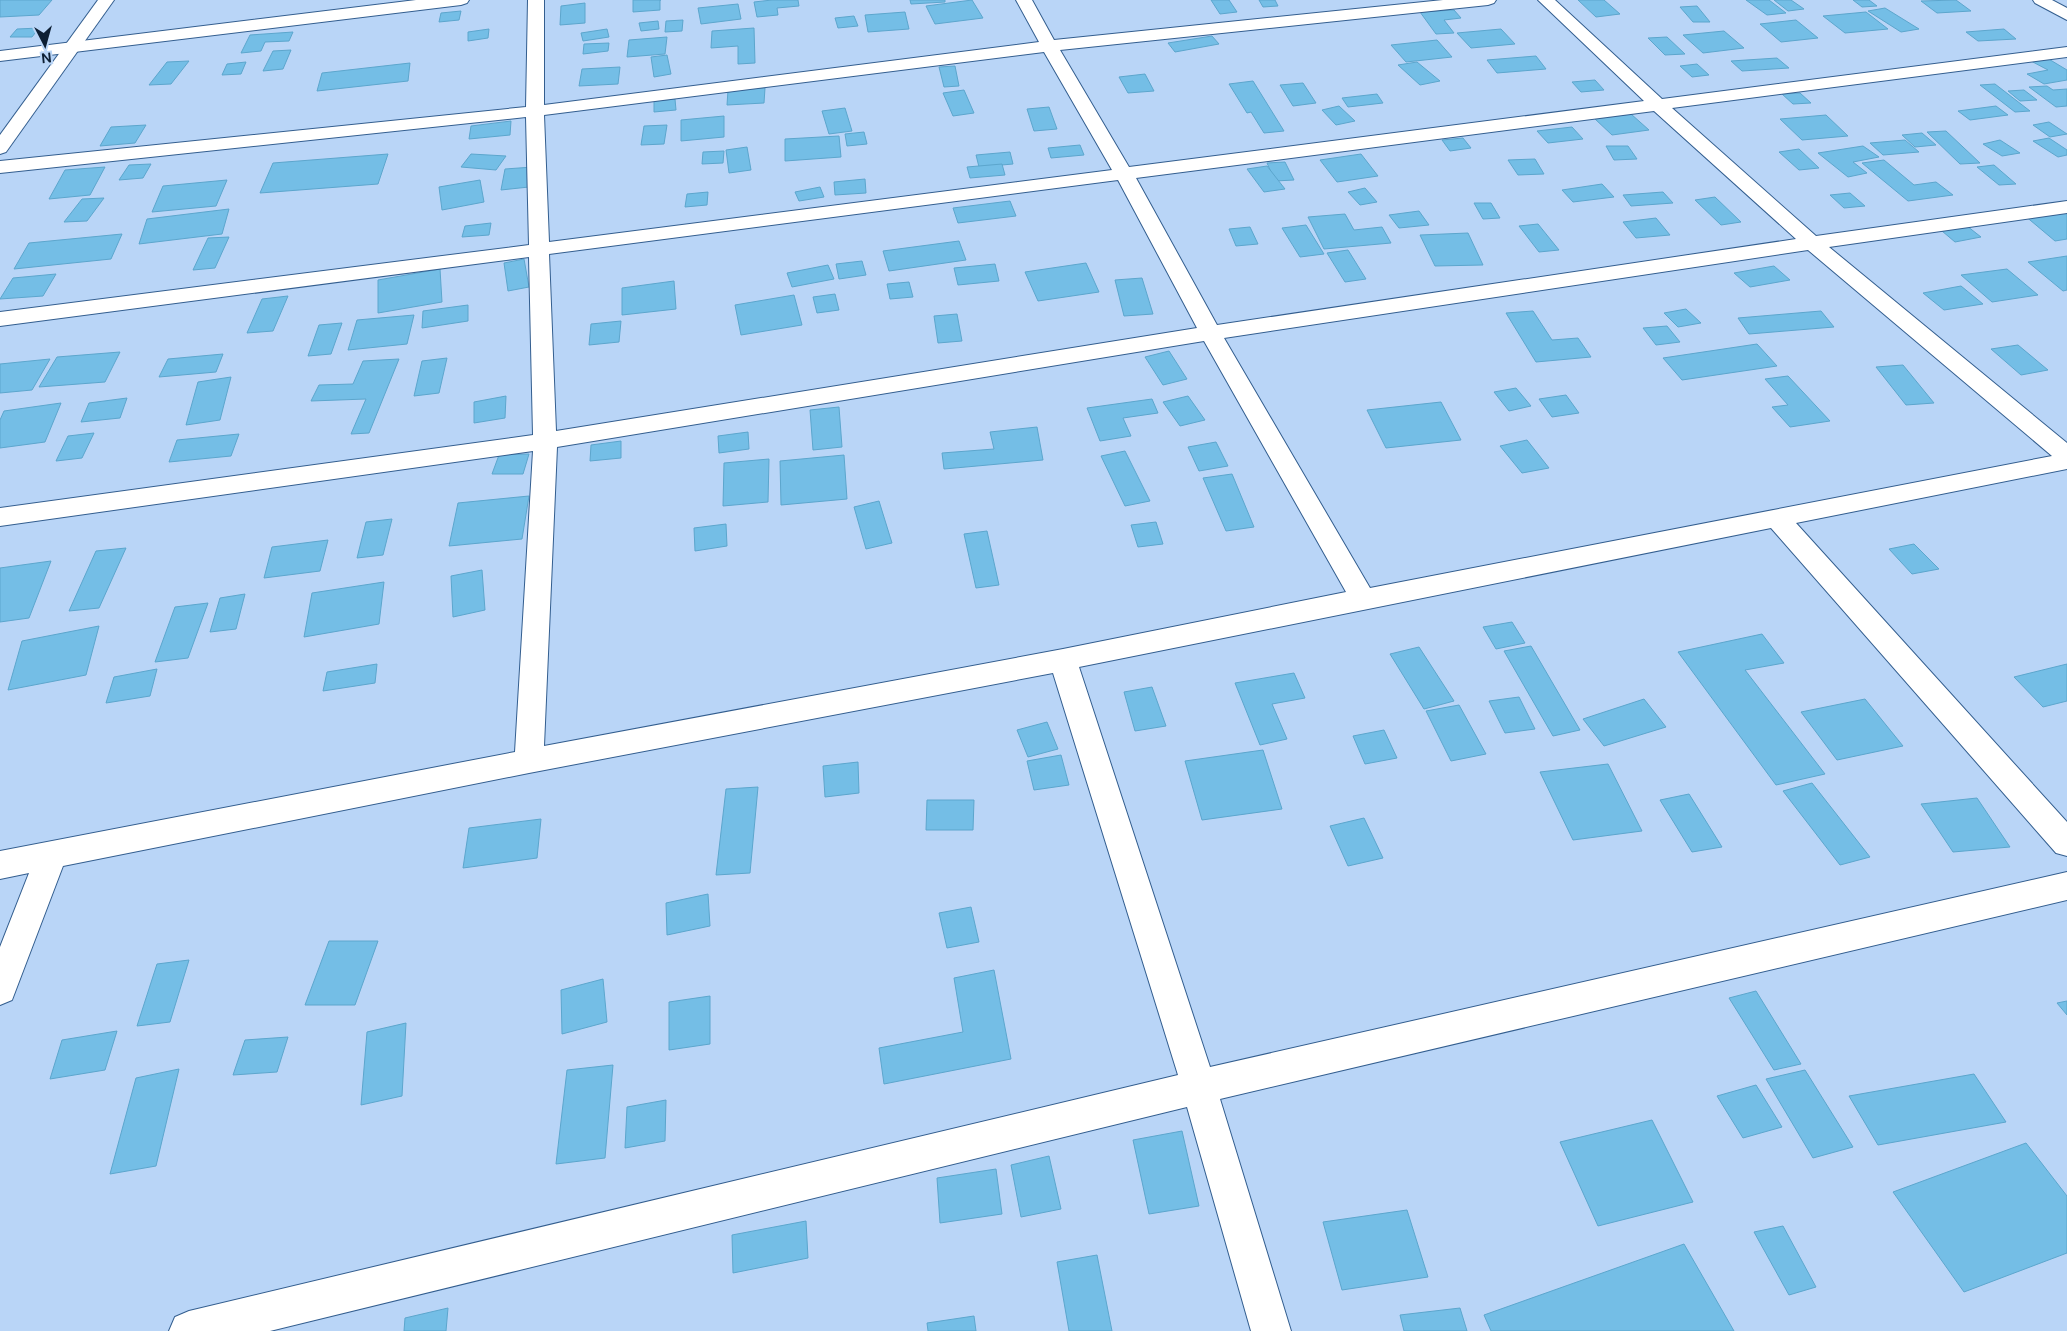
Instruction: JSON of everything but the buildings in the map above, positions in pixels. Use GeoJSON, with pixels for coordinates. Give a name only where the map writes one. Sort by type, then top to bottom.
{"type":"FeatureCollection","features":[{"type":"Feature","properties":{"kind":"street"},"geometry":{"type":"LineString","coordinates":[[0,148],[106,0]]}},
{"type":"Feature","properties":{"kind":"street"},"geometry":{"type":"LineString","coordinates":[[0,56],[72,49],[378,4],[461,0]]}},
{"type":"Feature","properties":{"kind":"street"},"geometry":{"type":"LineString","coordinates":[[529,761],[545,441],[535,111],[536,0]]}},
{"type":"Feature","properties":{"kind":"street"},"geometry":{"type":"LineString","coordinates":[[1024,0],[1124,174],[1210,332],[1363,599]]}},
{"type":"Feature","properties":{"kind":"street"},"geometry":{"type":"LineString","coordinates":[[0,167],[535,111],[1049,46],[1488,0]]}},
{"type":"Feature","properties":{"kind":"street"},"geometry":{"type":"LineString","coordinates":[[1546,0],[1658,105],[1812,243],[2067,456]]}},
{"type":"Feature","properties":{"kind":"street"},"geometry":{"type":"LineString","coordinates":[[2041,0],[2067,15]]}},
{"type":"Feature","properties":{"kind":"street"},"geometry":{"type":"LineString","coordinates":[[0,319],[2067,52]]}},
{"type":"Feature","properties":{"kind":"street"},"geometry":{"type":"LineString","coordinates":[[0,517],[545,441],[1210,332],[1812,243],[2067,208]]}},
{"type":"Feature","properties":{"kind":"street"},"geometry":{"type":"LineString","coordinates":[[0,865],[529,761],[1063,660],[1363,599],[2067,461]]}},
{"type":"Feature","properties":{"kind":"street"},"geometry":{"type":"LineString","coordinates":[[1778,519],[2067,843]]}},
{"type":"Feature","properties":{"kind":"street"},"geometry":{"type":"LineString","coordinates":[[1063,660],[1199,1087],[1271,1331]]}},
{"type":"Feature","properties":{"kind":"street"},"geometry":{"type":"LineString","coordinates":[[0,989],[52,854]]}},
{"type":"Feature","properties":{"kind":"street"},"geometry":{"type":"LineString","coordinates":[[189,1331],[1199,1087],[2067,886]]}}]}
